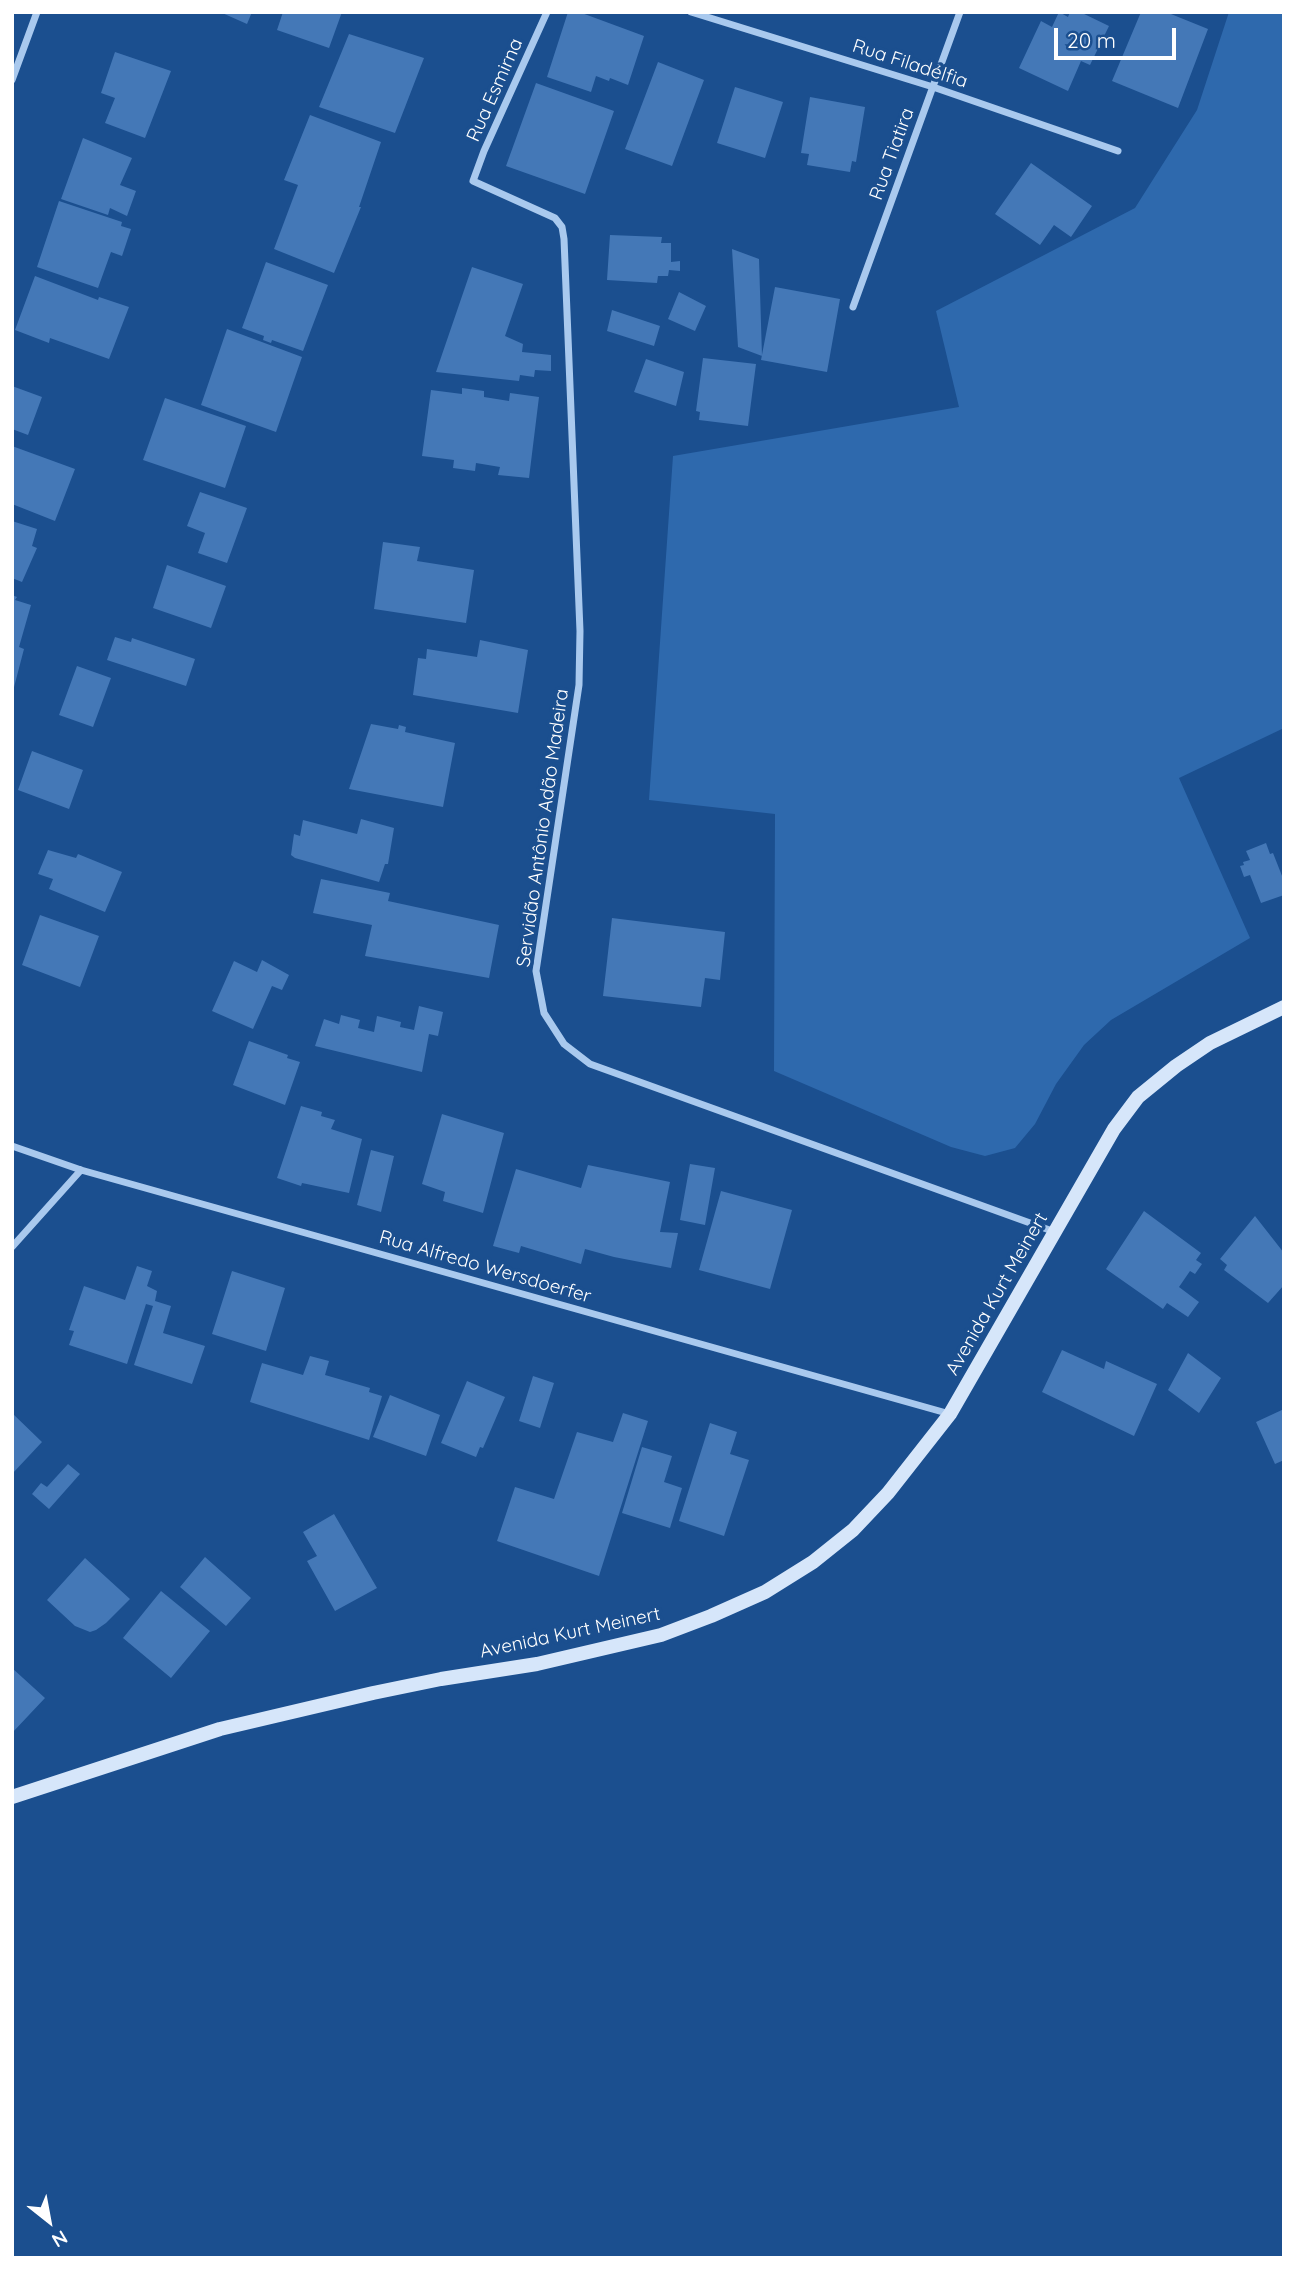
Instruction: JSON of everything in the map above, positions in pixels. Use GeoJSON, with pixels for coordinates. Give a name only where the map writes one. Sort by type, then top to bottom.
{"type":"FeatureCollection","features":[{"type":"Feature","properties":{"kind":"main road","name":"Avenida Kurt Meinert"},"geometry":{"type":"LineString","coordinates":[[12,1797],[220,1729],[299,1709],[625,1645],[661,1635],[765,1592],[813,1562],[853,1530],[888,1493],[950,1414],[1114,1129],[1138,1097],[1210,1043],[1284,1007]]}},
{"type":"Feature","properties":{"kind":"street"},"geometry":{"type":"LineString","coordinates":[[12,80],[37,12]]}},
{"type":"Feature","properties":{"kind":"street","name":"Rua Esmirna"},"geometry":{"type":"LineString","coordinates":[[473,181],[547,12]]}},
{"type":"Feature","properties":{"kind":"street","name":"Rua Filadélfia"},"geometry":{"type":"LineString","coordinates":[[691,12],[933,87],[1118,151]]}},
{"type":"Feature","properties":{"kind":"street","name":"Rua Tiatira"},"geometry":{"type":"LineString","coordinates":[[853,307],[960,12]]}},
{"type":"Feature","properties":{"kind":"street","name":"Servidão Antônio Adão Madeira"},"geometry":{"type":"LineString","coordinates":[[473,181],[555,218],[562,227],[564,239],[580,631],[579,685],[536,971],[544,1013],[564,1044],[590,1064],[1055,1233]]}},
{"type":"Feature","properties":{"kind":"street","name":"Rua Alfredo Wersdoerfer"},"geometry":{"type":"LineString","coordinates":[[12,1146],[81,1170],[950,1414]]}},
{"type":"Feature","properties":{"kind":"street"},"geometry":{"type":"LineString","coordinates":[[12,1247],[81,1170]]}},
{"type":"Feature","properties":{"kind":"shaded area"},"geometry":{"type":"Polygon","coordinates":[[[1229,12],[1284,12],[1284,728],[1179,778],[1250,938],[1111,1020],[1084,1045],[1056,1084],[1035,1124],[1015,1148],[985,1156],[951,1147],[774,1071],[775,814],[649,800],[673,456],[959,407],[936,311],[1135,208],[1197,110],[1229,12]]]}},
{"type":"Feature","properties":{"kind":"building"},"geometry":{"type":"Polygon","coordinates":[[[220,12],[252,12],[247,24],[220,12]]]}},
{"type":"Feature","properties":{"kind":"building"},"geometry":{"type":"Polygon","coordinates":[[[283,12],[342,12],[329,48],[277,30],[283,12]]]}},
{"type":"Feature","properties":{"kind":"building"},"geometry":{"type":"Polygon","coordinates":[[[568,12],[579,12],[644,36],[628,85],[596,76],[591,92],[547,77],[568,12]]]}},
{"type":"Feature","properties":{"kind":"building"},"geometry":{"type":"Polygon","coordinates":[[[1059,12],[1068,17],[1070,12],[1080,12],[1109,26],[1090,65],[1081,61],[1068,91],[1019,68],[1041,21],[1052,27],[1059,12]]]}},
{"type":"Feature","properties":{"kind":"building"},"geometry":{"type":"Polygon","coordinates":[[[1141,12],[1166,12],[1208,29],[1178,108],[1112,81],[1141,12]]]}},
{"type":"Feature","properties":{"kind":"building"},"geometry":{"type":"Polygon","coordinates":[[[349,34],[424,58],[395,133],[319,107],[349,34]]]}},
{"type":"Feature","properties":{"kind":"building"},"geometry":{"type":"Polygon","coordinates":[[[115,52],[171,71],[145,138],[105,123],[115,98],[101,93],[115,52]]]}},
{"type":"Feature","properties":{"kind":"building"},"geometry":{"type":"Polygon","coordinates":[[[658,62],[704,80],[672,166],[625,149],[658,62]]]}},
{"type":"Feature","properties":{"kind":"building"},"geometry":{"type":"Polygon","coordinates":[[[536,83],[614,111],[585,194],[506,166],[536,83]]]}},
{"type":"Feature","properties":{"kind":"building"},"geometry":{"type":"Polygon","coordinates":[[[735,87],[783,102],[765,158],[717,143],[735,87]]]}},
{"type":"Feature","properties":{"kind":"building"},"geometry":{"type":"Polygon","coordinates":[[[810,97],[865,107],[856,162],[852,161],[850,172],[807,165],[809,154],[801,153],[810,97]]]}},
{"type":"Feature","properties":{"kind":"building"},"geometry":{"type":"Polygon","coordinates":[[[310,115],[381,142],[361,207],[334,273],[274,249],[298,185],[284,180],[310,115]]]}},
{"type":"Feature","properties":{"kind":"building"},"geometry":{"type":"Polygon","coordinates":[[[83,138],[132,158],[120,185],[136,191],[127,216],[110,208],[108,215],[61,199],[83,138]]]}},
{"type":"Feature","properties":{"kind":"building"},"geometry":{"type":"Polygon","coordinates":[[[1031,163],[1092,206],[1071,237],[1054,225],[1040,245],[995,214],[1031,163]]]}},
{"type":"Feature","properties":{"kind":"building"},"geometry":{"type":"Polygon","coordinates":[[[59,201],[122,222],[121,226],[131,229],[122,256],[111,252],[98,288],[37,267],[59,201]]]}},
{"type":"Feature","properties":{"kind":"building"},"geometry":{"type":"Polygon","coordinates":[[[610,235],[662,237],[661,243],[671,243],[671,262],[680,261],[680,271],[669,270],[668,276],[658,276],[657,283],[607,280],[610,235]]]}},
{"type":"Feature","properties":{"kind":"building"},"geometry":{"type":"Polygon","coordinates":[[[732,249],[759,259],[762,356],[738,347],[732,249]]]}},
{"type":"Feature","properties":{"kind":"building"},"geometry":{"type":"Polygon","coordinates":[[[266,262],[328,285],[303,351],[272,340],[271,343],[263,340],[264,336],[242,328],[266,262]]]}},
{"type":"Feature","properties":{"kind":"building"},"geometry":{"type":"Polygon","coordinates":[[[472,267],[523,284],[505,336],[523,344],[522,352],[551,355],[551,371],[535,370],[534,377],[520,375],[519,381],[436,372],[472,267]]]}},
{"type":"Feature","properties":{"kind":"building"},"geometry":{"type":"Polygon","coordinates":[[[35,276],[98,300],[99,297],[129,307],[109,359],[50,338],[49,343],[15,330],[35,276]]]}},
{"type":"Feature","properties":{"kind":"building"},"geometry":{"type":"Polygon","coordinates":[[[775,287],[840,299],[827,372],[761,360],[775,287]]]}},
{"type":"Feature","properties":{"kind":"building"},"geometry":{"type":"Polygon","coordinates":[[[679,292],[706,306],[695,331],[668,319],[679,292]]]}},
{"type":"Feature","properties":{"kind":"building"},"geometry":{"type":"Polygon","coordinates":[[[612,310],[660,326],[654,346],[607,331],[612,310]]]}},
{"type":"Feature","properties":{"kind":"building"},"geometry":{"type":"Polygon","coordinates":[[[227,329],[302,357],[276,432],[201,405],[227,329]]]}},
{"type":"Feature","properties":{"kind":"building"},"geometry":{"type":"Polygon","coordinates":[[[703,358],[756,364],[748,426],[699,420],[700,412],[696,411],[703,358]]]}},
{"type":"Feature","properties":{"kind":"building"},"geometry":{"type":"Polygon","coordinates":[[[646,359],[684,372],[676,406],[634,392],[646,359]]]}},
{"type":"Feature","properties":{"kind":"building"},"geometry":{"type":"Polygon","coordinates":[[[12,386],[42,397],[28,435],[12,429],[12,386]]]}},
{"type":"Feature","properties":{"kind":"building"},"geometry":{"type":"Polygon","coordinates":[[[462,388],[484,391],[484,397],[509,401],[510,393],[539,397],[529,478],[498,475],[500,467],[476,463],[475,471],[453,468],[454,460],[422,456],[431,390],[462,394],[462,388]]]}},
{"type":"Feature","properties":{"kind":"building"},"geometry":{"type":"Polygon","coordinates":[[[165,398],[246,426],[225,488],[143,460],[165,398]]]}},
{"type":"Feature","properties":{"kind":"building"},"geometry":{"type":"Polygon","coordinates":[[[12,446],[75,469],[55,521],[12,504],[12,446]]]}},
{"type":"Feature","properties":{"kind":"building"},"geometry":{"type":"Polygon","coordinates":[[[200,492],[247,508],[227,563],[198,553],[205,533],[187,526],[200,492]]]}},
{"type":"Feature","properties":{"kind":"building"},"geometry":{"type":"Polygon","coordinates":[[[12,521],[37,529],[32,546],[37,548],[22,582],[12,578],[12,521]]]}},
{"type":"Feature","properties":{"kind":"building"},"geometry":{"type":"Polygon","coordinates":[[[383,542],[420,547],[417,561],[474,570],[466,623],[374,609],[383,542]]]}},
{"type":"Feature","properties":{"kind":"building"},"geometry":{"type":"Polygon","coordinates":[[[167,565],[226,586],[211,628],[153,608],[167,565]]]}},
{"type":"Feature","properties":{"kind":"building"},"geometry":{"type":"Polygon","coordinates":[[[12,595],[17,597],[15,600],[31,605],[19,647],[24,649],[13,691],[12,595]]]}},
{"type":"Feature","properties":{"kind":"building"},"geometry":{"type":"Polygon","coordinates":[[[115,637],[131,642],[132,638],[195,659],[186,686],[107,660],[115,637]]]}},
{"type":"Feature","properties":{"kind":"building"},"geometry":{"type":"Polygon","coordinates":[[[480,640],[528,650],[518,713],[413,695],[418,658],[426,659],[427,649],[477,657],[480,640]]]}},
{"type":"Feature","properties":{"kind":"building"},"geometry":{"type":"Polygon","coordinates":[[[77,666],[111,678],[93,727],[59,715],[77,666]]]}},
{"type":"Feature","properties":{"kind":"building"},"geometry":{"type":"Polygon","coordinates":[[[371,724],[398,729],[399,725],[406,727],[405,732],[455,743],[443,807],[349,789],[371,724]]]}},
{"type":"Feature","properties":{"kind":"building"},"geometry":{"type":"Polygon","coordinates":[[[32,751],[83,770],[69,809],[18,790],[32,751]]]}},
{"type":"Feature","properties":{"kind":"building"},"geometry":{"type":"Polygon","coordinates":[[[361,819],[394,828],[388,864],[385,864],[379,882],[291,855],[294,834],[300,836],[303,820],[357,834],[361,819]]]}},
{"type":"Feature","properties":{"kind":"building"},"geometry":{"type":"Polygon","coordinates":[[[1266,843],[1284,881],[1284,895],[1261,903],[1250,875],[1244,877],[1240,866],[1250,860],[1246,851],[1266,843]]]}},
{"type":"Feature","properties":{"kind":"building"},"geometry":{"type":"Polygon","coordinates":[[[48,850],[76,858],[78,854],[122,872],[105,912],[49,889],[53,879],[38,874],[48,850]]]}},
{"type":"Feature","properties":{"kind":"building"},"geometry":{"type":"Polygon","coordinates":[[[321,879],[390,893],[388,901],[499,925],[489,978],[365,956],[372,925],[313,913],[321,879]]]}},
{"type":"Feature","properties":{"kind":"building"},"geometry":{"type":"Polygon","coordinates":[[[40,915],[99,936],[80,987],[22,965],[40,915]]]}},
{"type":"Feature","properties":{"kind":"building"},"geometry":{"type":"Polygon","coordinates":[[[612,918],[725,932],[720,980],[705,978],[701,1007],[603,996],[612,918]]]}},
{"type":"Feature","properties":{"kind":"building"},"geometry":{"type":"Polygon","coordinates":[[[262,960],[289,975],[282,990],[272,986],[253,1029],[212,1011],[234,961],[257,972],[262,960]]]}},
{"type":"Feature","properties":{"kind":"building"},"geometry":{"type":"Polygon","coordinates":[[[419,1006],[443,1012],[438,1036],[429,1034],[422,1072],[315,1046],[324,1019],[339,1024],[341,1015],[360,1020],[358,1028],[374,1032],[377,1016],[401,1022],[400,1027],[414,1030],[419,1006]]]}},
{"type":"Feature","properties":{"kind":"building"},"geometry":{"type":"Polygon","coordinates":[[[249,1041],[300,1062],[285,1105],[233,1085],[249,1041]]]}},
{"type":"Feature","properties":{"kind":"building"},"geometry":{"type":"Polygon","coordinates":[[[301,1106],[322,1112],[321,1116],[335,1120],[331,1129],[362,1139],[349,1193],[302,1183],[301,1186],[277,1178],[301,1106]]]}},
{"type":"Feature","properties":{"kind":"building"},"geometry":{"type":"Polygon","coordinates":[[[442,1114],[504,1133],[483,1213],[443,1201],[445,1192],[422,1184],[442,1114]]]}},
{"type":"Feature","properties":{"kind":"building"},"geometry":{"type":"Polygon","coordinates":[[[371,1150],[394,1156],[381,1212],[357,1205],[371,1150]]]}},
{"type":"Feature","properties":{"kind":"building"},"geometry":{"type":"Polygon","coordinates":[[[690,1164],[715,1168],[705,1225],[680,1220],[690,1164]]]}},
{"type":"Feature","properties":{"kind":"building"},"geometry":{"type":"Polygon","coordinates":[[[588,1165],[670,1182],[660,1232],[678,1233],[671,1268],[585,1249],[581,1264],[521,1246],[519,1253],[493,1246],[516,1169],[581,1188],[588,1165]]]}},
{"type":"Feature","properties":{"kind":"building"},"geometry":{"type":"Polygon","coordinates":[[[721,1191],[792,1210],[770,1289],[699,1270],[721,1191]]]}},
{"type":"Feature","properties":{"kind":"building"},"geometry":{"type":"Polygon","coordinates":[[[1144,1211],[1201,1253],[1196,1260],[1202,1264],[1195,1274],[1190,1271],[1179,1287],[1199,1302],[1188,1317],[1167,1303],[1163,1309],[1106,1269],[1144,1211]]]}},
{"type":"Feature","properties":{"kind":"building"},"geometry":{"type":"Polygon","coordinates":[[[1255,1216],[1284,1253],[1284,1285],[1268,1303],[1224,1270],[1227,1265],[1220,1259],[1255,1216]]]}},
{"type":"Feature","properties":{"kind":"building"},"geometry":{"type":"Polygon","coordinates":[[[137,1266],[152,1271],[147,1286],[157,1291],[155,1301],[171,1306],[163,1333],[205,1346],[192,1384],[134,1365],[153,1306],[146,1304],[127,1364],[69,1345],[74,1331],[69,1330],[84,1286],[125,1300],[137,1266]]]}},
{"type":"Feature","properties":{"kind":"building"},"geometry":{"type":"Polygon","coordinates":[[[232,1271],[285,1288],[266,1351],[212,1334],[232,1271]]]}},
{"type":"Feature","properties":{"kind":"building"},"geometry":{"type":"Polygon","coordinates":[[[1062,1350],[1104,1369],[1106,1361],[1157,1384],[1134,1436],[1042,1392],[1062,1350]]]}},
{"type":"Feature","properties":{"kind":"building"},"geometry":{"type":"Polygon","coordinates":[[[1188,1353],[1221,1378],[1199,1413],[1168,1390],[1188,1353]]]}},
{"type":"Feature","properties":{"kind":"building"},"geometry":{"type":"Polygon","coordinates":[[[310,1356],[329,1361],[325,1375],[370,1388],[369,1392],[382,1396],[369,1440],[250,1402],[262,1363],[303,1375],[310,1356]]]}},
{"type":"Feature","properties":{"kind":"building"},"geometry":{"type":"Polygon","coordinates":[[[533,1376],[554,1383],[540,1428],[519,1421],[533,1376]]]}},
{"type":"Feature","properties":{"kind":"building"},"geometry":{"type":"Polygon","coordinates":[[[467,1381],[505,1397],[483,1448],[480,1447],[476,1457],[441,1443],[467,1381]]]}},
{"type":"Feature","properties":{"kind":"building"},"geometry":{"type":"Polygon","coordinates":[[[390,1395],[440,1415],[426,1456],[373,1437],[390,1395]]]}},
{"type":"Feature","properties":{"kind":"building"},"geometry":{"type":"Polygon","coordinates":[[[1284,1409],[1284,1460],[1275,1464],[1256,1422],[1284,1409]]]}},
{"type":"Feature","properties":{"kind":"building"},"geometry":{"type":"Polygon","coordinates":[[[12,1413],[42,1442],[12,1474],[12,1413]]]}},
{"type":"Feature","properties":{"kind":"building"},"geometry":{"type":"Polygon","coordinates":[[[623,1413],[648,1421],[599,1576],[497,1541],[515,1487],[554,1499],[577,1432],[613,1442],[623,1413]]]}},
{"type":"Feature","properties":{"kind":"building"},"geometry":{"type":"Polygon","coordinates":[[[710,1423],[737,1432],[730,1454],[749,1460],[724,1536],[679,1521],[710,1423]]]}},
{"type":"Feature","properties":{"kind":"building"},"geometry":{"type":"Polygon","coordinates":[[[642,1447],[672,1456],[664,1482],[682,1488],[670,1528],[622,1513],[642,1447]]]}},
{"type":"Feature","properties":{"kind":"building"},"geometry":{"type":"Polygon","coordinates":[[[68,1464],[80,1474],[49,1509],[32,1494],[41,1483],[47,1487],[68,1464]]]}},
{"type":"Feature","properties":{"kind":"building"},"geometry":{"type":"Polygon","coordinates":[[[334,1514],[377,1588],[335,1611],[307,1561],[317,1556],[303,1532],[334,1514]]]}},
{"type":"Feature","properties":{"kind":"building"},"geometry":{"type":"Polygon","coordinates":[[[205,1557],[251,1598],[226,1626],[180,1587],[205,1557]]]}},
{"type":"Feature","properties":{"kind":"building"},"geometry":{"type":"Polygon","coordinates":[[[85,1558],[130,1599],[106,1623],[90,1632],[75,1626],[47,1600],[85,1558]]]}},
{"type":"Feature","properties":{"kind":"building"},"geometry":{"type":"Polygon","coordinates":[[[161,1591],[210,1631],[171,1678],[123,1638],[161,1591]]]}},
{"type":"Feature","properties":{"kind":"building"},"geometry":{"type":"Polygon","coordinates":[[[12,1668],[45,1698],[12,1733],[12,1668]]]}}]}
